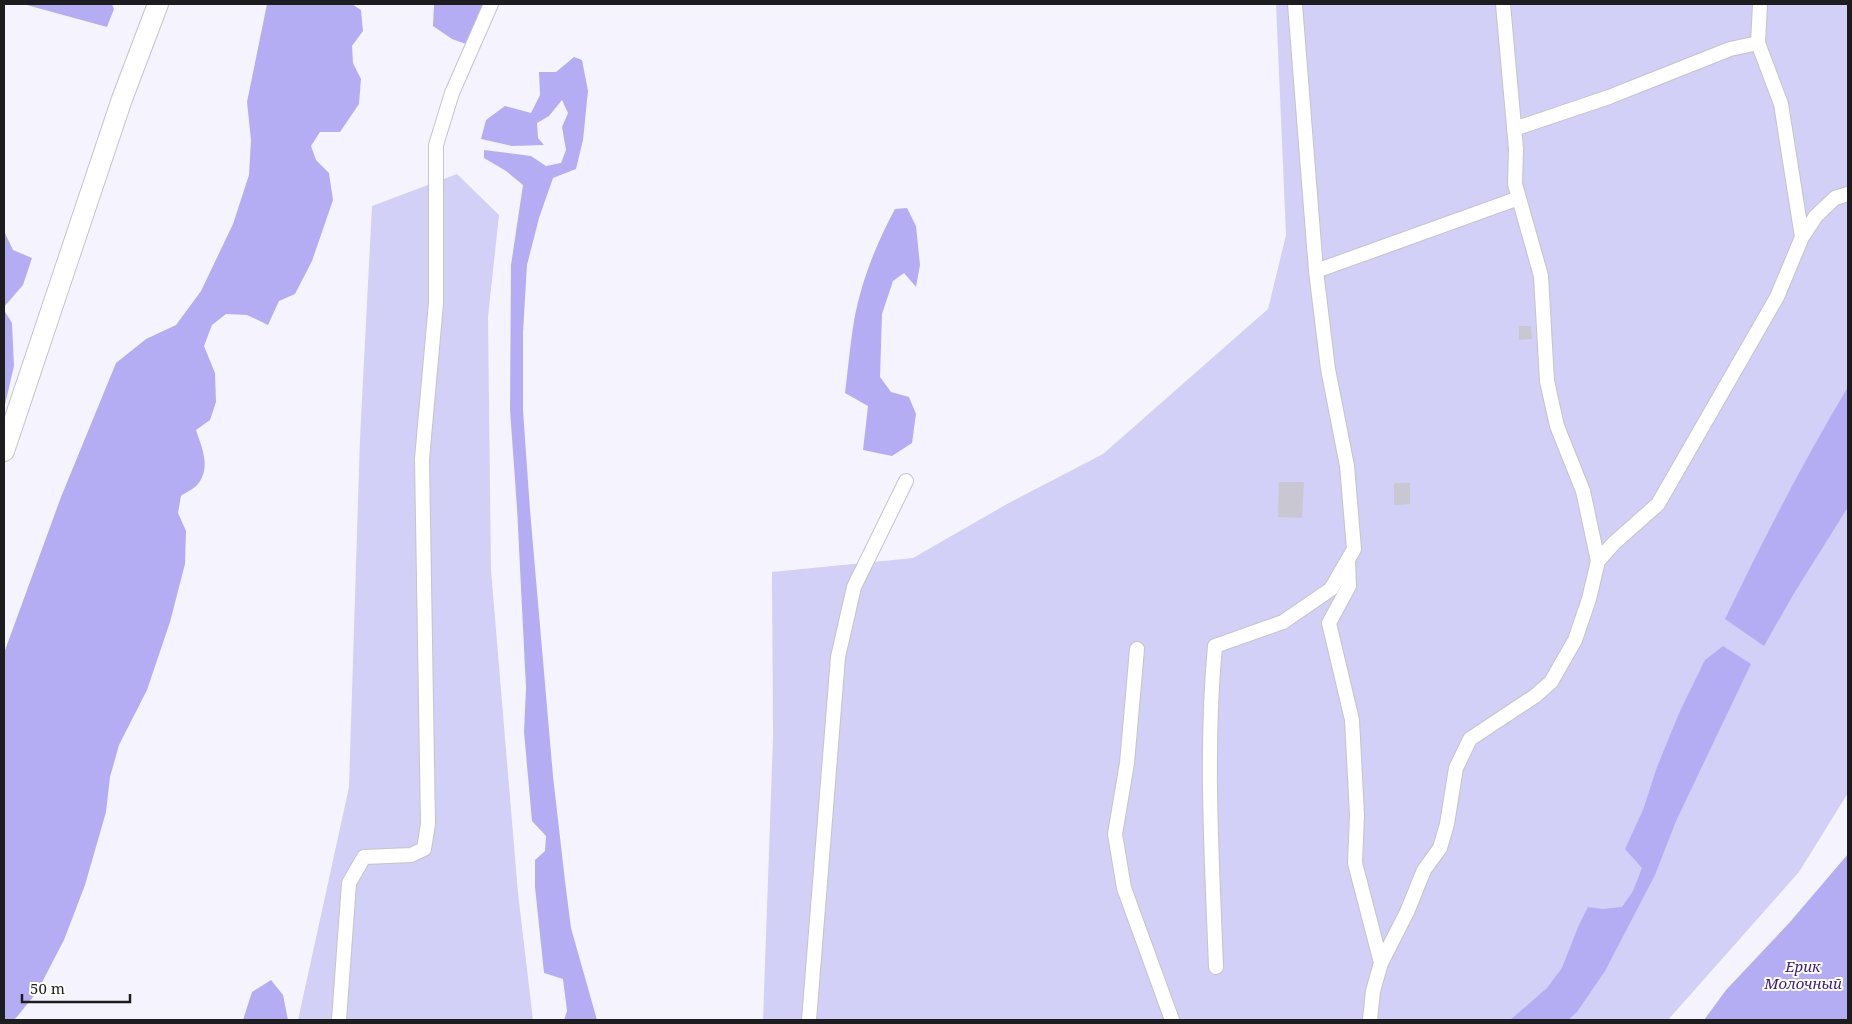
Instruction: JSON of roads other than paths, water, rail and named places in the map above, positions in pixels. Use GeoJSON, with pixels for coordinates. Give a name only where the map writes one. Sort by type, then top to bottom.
{"type":"FeatureCollection","features":[{"type":"Feature","properties":{"kind":"street"},"geometry":{"type":"LineString","coordinates":[[4,451],[122,99],[158,4]]}},
{"type":"Feature","properties":{"kind":"street"},"geometry":{"type":"LineString","coordinates":[[339,1020],[349,883],[364,857],[411,855],[424,849],[426,841],[428,824],[422,459],[436,303],[436,145],[452,93],[490,4]]}},
{"type":"Feature","properties":{"kind":"street"},"geometry":{"type":"LineString","coordinates":[[1216,967],[1210,701],[1215,646],[1283,622],[1331,589],[1354,549],[1347,466],[1328,369],[1316,271],[1295,4]]}},
{"type":"Feature","properties":{"kind":"street"},"geometry":{"type":"LineString","coordinates":[[1370,1020],[1373,990],[1381,962],[1407,912],[1424,870],[1440,848],[1447,824],[1456,768],[1470,739],[1535,696],[1551,682],[1575,640],[1589,599],[1598,561],[1583,491],[1557,426],[1547,381],[1541,276],[1515,184],[1516,148],[1503,4]]}},
{"type":"Feature","properties":{"kind":"street"},"geometry":{"type":"LineString","coordinates":[[1760,4],[1758,43],[1781,104],[1802,237]]}},
{"type":"Feature","properties":{"kind":"street"},"geometry":{"type":"LineString","coordinates":[[1514,129],[1609,98],[1730,49],[1758,43]]}},
{"type":"Feature","properties":{"kind":"street"},"geometry":{"type":"LineString","coordinates":[[1598,561],[1614,543],[1658,504],[1777,297],[1802,237],[1816,216],[1835,198],[1848,194]]}},
{"type":"Feature","properties":{"kind":"street"},"geometry":{"type":"LineString","coordinates":[[1316,271],[1519,198]]}},
{"type":"Feature","properties":{"kind":"street"},"geometry":{"type":"LineString","coordinates":[[809,1020],[838,657],[854,587],[906,481]]}},
{"type":"Feature","properties":{"kind":"street"},"geometry":{"type":"LineString","coordinates":[[1348,560],[1349,586],[1329,623],[1352,720],[1357,815],[1355,863],[1381,962]]}},
{"type":"Feature","properties":{"kind":"street"},"geometry":{"type":"LineString","coordinates":[[1137,649],[1127,763],[1115,834],[1124,888],[1172,1020]]}},
{"type":"Feature","properties":{"kind":"water"},"geometry":{"type":"Polygon","coordinates":[[[23,4],[112,4],[114,9],[107,27],[23,4]]]}},
{"type":"Feature","properties":{"kind":"water"},"geometry":{"type":"Polygon","coordinates":[[[267,4],[352,4],[361,10],[363,31],[352,46],[353,63],[361,79],[359,104],[340,132],[320,132],[311,146],[316,160],[329,173],[333,200],[312,261],[295,294],[279,301],[268,325],[247,315],[226,314],[212,325],[204,346],[215,373],[216,402],[210,420],[196,430],[205,464],[202,478],[196,486],[181,496],[178,513],[186,531],[185,564],[170,622],[147,690],[119,745],[110,777],[106,812],[85,885],[64,940],[37,992],[16,1018],[4,1020],[4,653],[61,497],[116,363],[146,339],[176,325],[201,291],[233,224],[249,175],[251,140],[247,102],[267,4]]]}},
{"type":"Feature","properties":{"kind":"water"},"geometry":{"type":"Polygon","coordinates":[[[434,4],[486,4],[466,44],[452,39],[433,26],[434,4]]]}},
{"type":"Feature","properties":{"kind":"water"},"geometry":{"type":"Polygon","coordinates":[[[574,57],[582,60],[588,91],[583,140],[576,169],[553,178],[539,218],[527,265],[523,332],[523,410],[553,776],[565,881],[571,928],[597,1020],[564,1020],[567,1011],[563,979],[544,973],[535,887],[535,860],[545,851],[546,836],[532,821],[524,732],[526,688],[510,410],[511,265],[523,185],[506,171],[484,158],[484,150],[531,156],[546,166],[561,163],[566,150],[562,127],[568,113],[562,100],[549,116],[537,123],[538,138],[544,145],[512,146],[481,139],[486,120],[505,106],[531,113],[540,95],[539,72],[556,72],[574,57]]]}},
{"type":"Feature","properties":{"kind":"water"},"geometry":{"type":"Polygon","coordinates":[[[907,208],[916,226],[920,265],[916,287],[904,273],[893,281],[882,314],[880,377],[891,392],[909,397],[916,414],[912,443],[892,456],[863,450],[868,406],[845,393],[854,321],[865,278],[895,209],[907,208]]]}},
{"type":"Feature","properties":{"kind":"water"},"geometry":{"type":"Polygon","coordinates":[[[4,231],[13,250],[32,258],[23,285],[4,307],[4,231]]]}},
{"type":"Feature","properties":{"kind":"water"},"geometry":{"type":"Polygon","coordinates":[[[4,310],[12,323],[14,366],[4,409],[4,310]]]}},
{"type":"Feature","properties":{"kind":"water"},"geometry":{"type":"Polygon","coordinates":[[[1848,387],[1848,507],[1793,595],[1764,646],[1725,619],[1784,502],[1848,387]]]}},
{"type":"Feature","properties":{"kind":"water"},"geometry":{"type":"Polygon","coordinates":[[[1723,646],[1751,664],[1676,821],[1655,875],[1605,971],[1577,1012],[1568,1020],[1510,1020],[1547,988],[1562,968],[1588,907],[1603,909],[1622,907],[1633,891],[1642,868],[1625,849],[1643,810],[1657,767],[1680,711],[1705,660],[1723,646]]]}},
{"type":"Feature","properties":{"kind":"water","name":"Ерик Молочный"},"geometry":{"type":"Polygon","coordinates":[[[1848,854],[1848,1020],[1704,1020],[1726,990],[1790,922],[1848,854]]]}},
{"type":"Feature","properties":{"kind":"water"},"geometry":{"type":"Polygon","coordinates":[[[271,980],[283,995],[288,1020],[243,1020],[252,992],[271,980]]]}}]}
